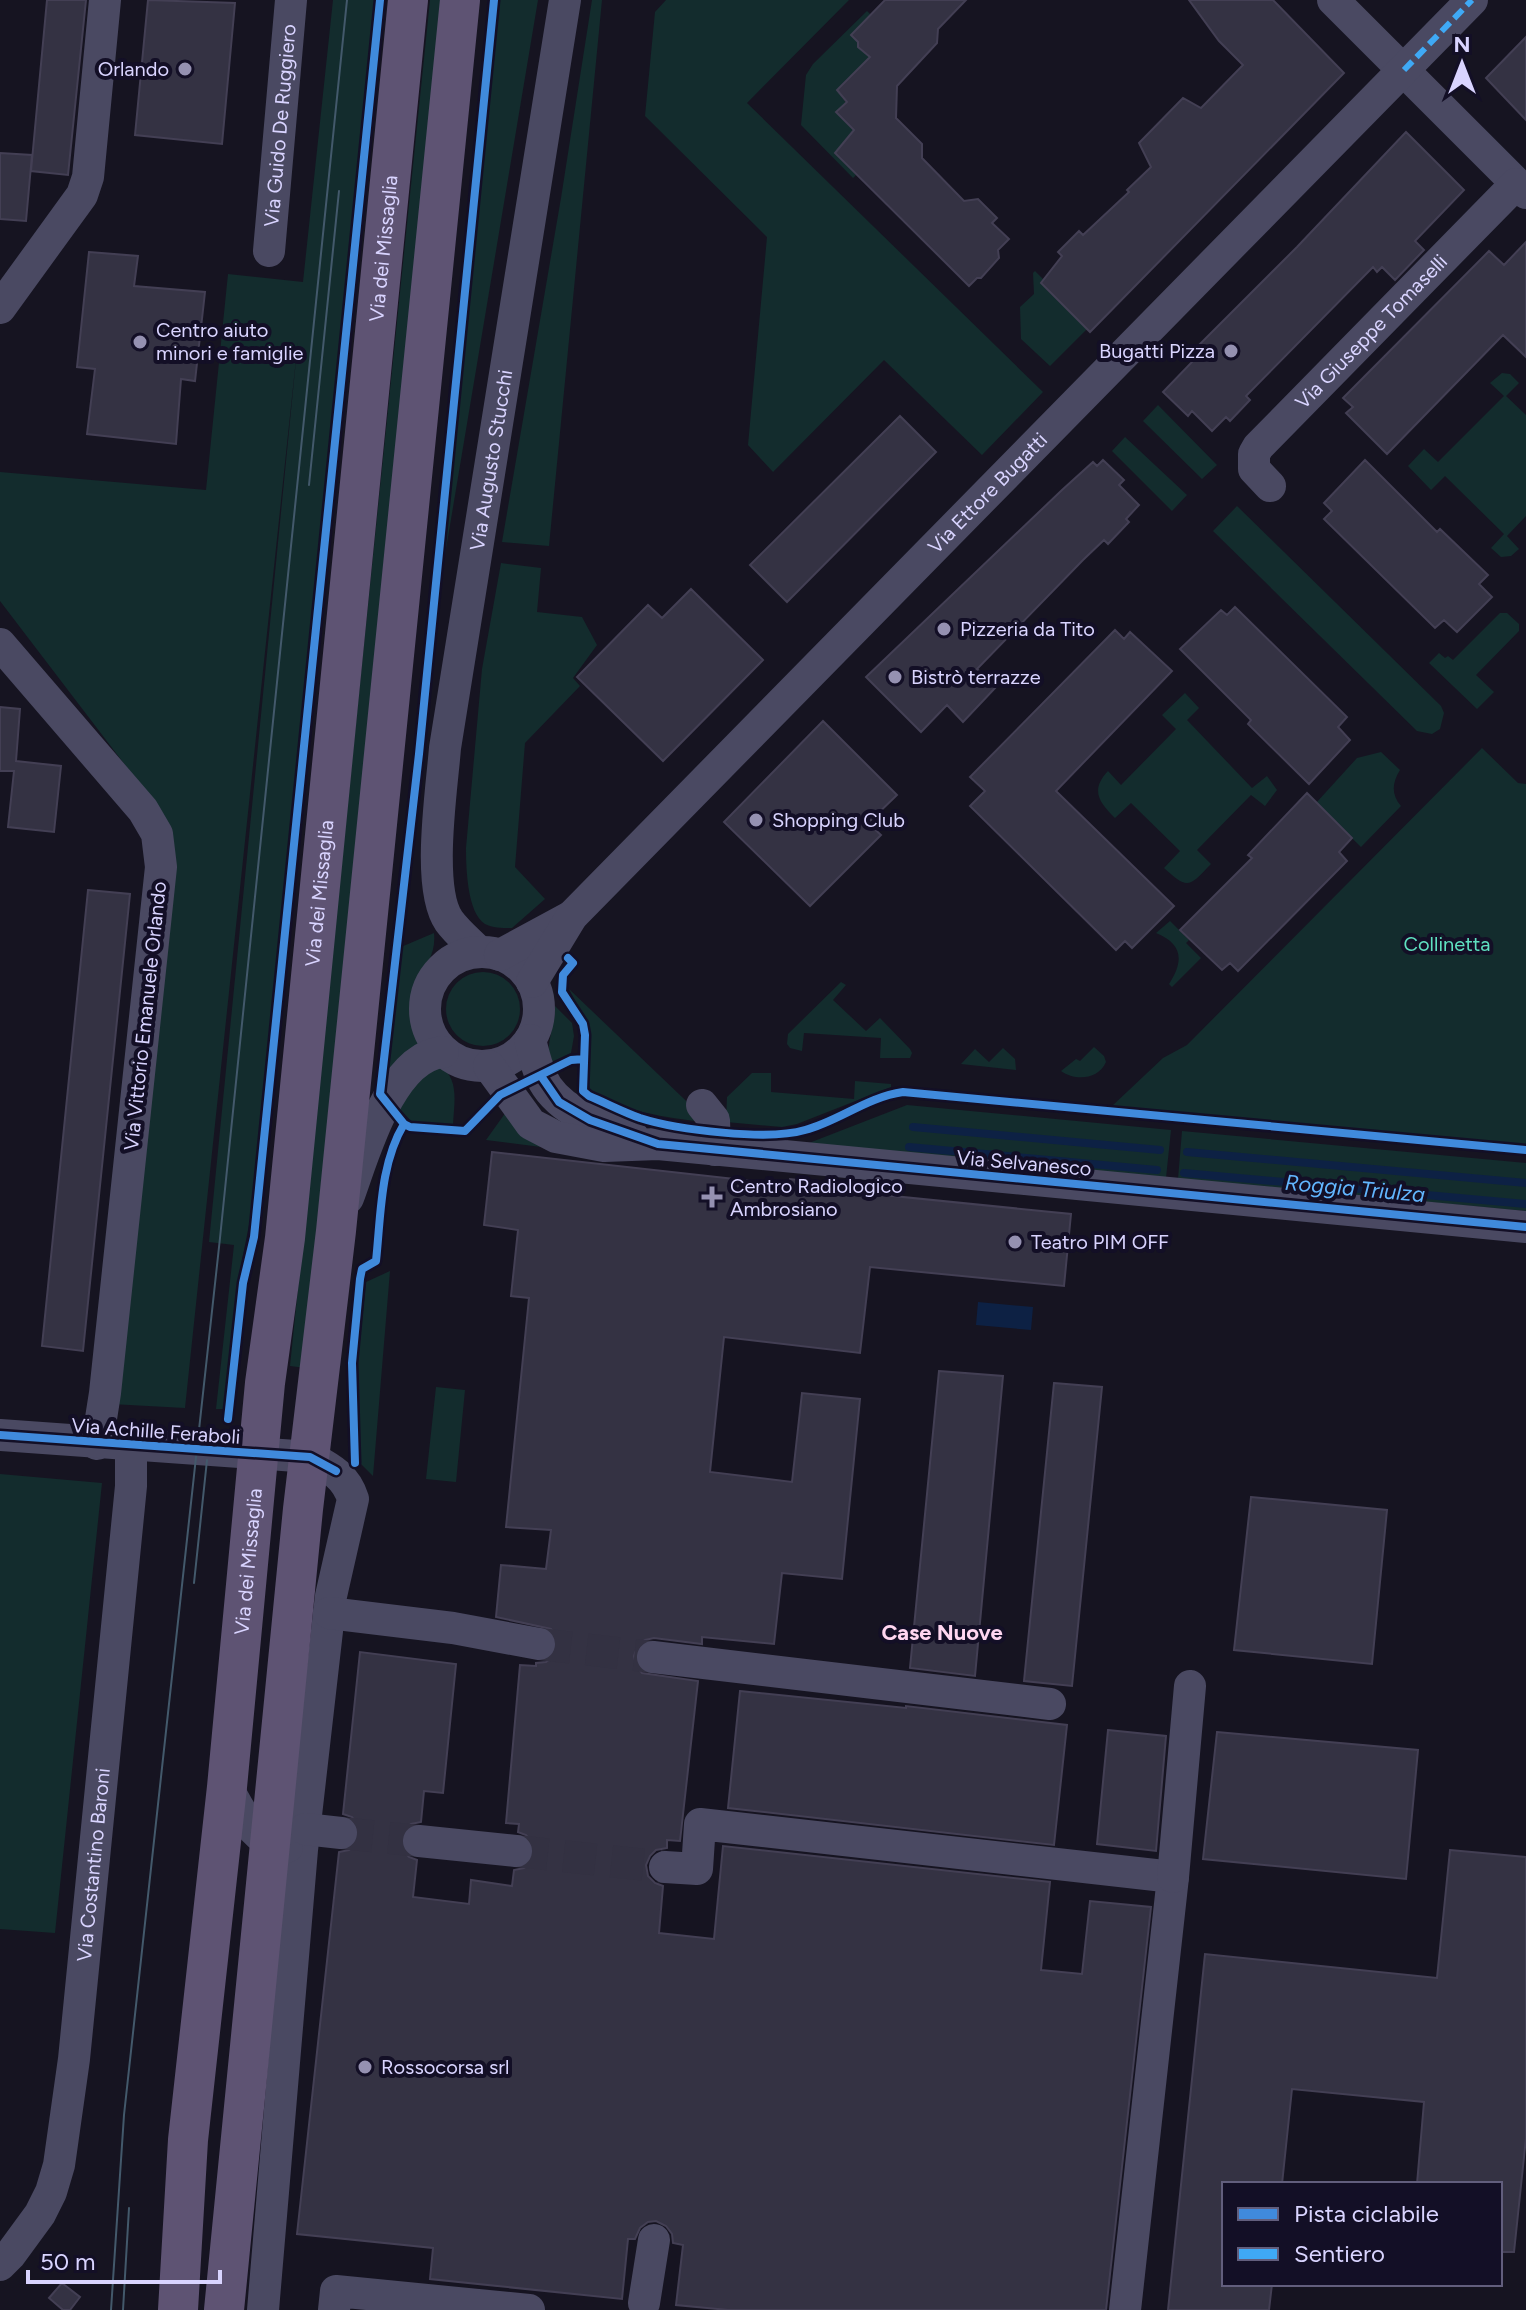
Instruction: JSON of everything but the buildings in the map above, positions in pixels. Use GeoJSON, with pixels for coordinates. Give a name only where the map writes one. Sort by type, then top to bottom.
{"type":"FeatureCollection","features":[{"type":"Feature","properties":{"kind":"main road","name":"Via dei Missaglia"},"geometry":{"type":"LineString","coordinates":[[178,2310],[188,2140],[227,1787],[265,1383],[285,1238],[408,0]]}},
{"type":"Feature","properties":{"kind":"main road"},"geometry":{"type":"LineString","coordinates":[[224,2310],[293,1841],[303,1509],[336,1231],[460,0]]}},
{"type":"Feature","properties":{"kind":"street"},"geometry":{"type":"LineString","coordinates":[[0,308],[82,195],[88,177],[105,0]]}},
{"type":"Feature","properties":{"kind":"street","name":"Via Guido De Ruggiero"},"geometry":{"type":"LineString","coordinates":[[269,251],[291,0]]}},
{"type":"Feature","properties":{"kind":"street","name":"Via Augusto Stucchi"},"geometry":{"type":"LineString","coordinates":[[443,1052],[431,1035],[425,1015],[429,987],[441,969],[448,919],[442,901],[436,858],[445,748],[565,0]]}},
{"type":"Feature","properties":{"kind":"street"},"geometry":{"type":"LineString","coordinates":[[1333,0],[1521,189]]}},
{"type":"Feature","properties":{"kind":"street","name":"Via Ettore Bugatti"},"geometry":{"type":"LineString","coordinates":[[532,982],[572,916],[1472,0]]}},
{"type":"Feature","properties":{"kind":"street","name":"Via Giuseppe Tomaselli"},"geometry":{"type":"LineString","coordinates":[[1270,486],[1254,469],[1254,454],[1258,447],[1521,189]]}},
{"type":"Feature","properties":{"kind":"street","name":"Via Vittorio Emanuele Orlando"},"geometry":{"type":"LineString","coordinates":[[0,644],[143,810],[157,834],[161,867],[97,1444]]}},
{"type":"Feature","properties":{"kind":"street","name":"Via Ettore Bugatti"},"geometry":{"type":"LineString","coordinates":[[490,954],[572,916]]}},
{"type":"Feature","properties":{"kind":"street"},"geometry":{"type":"LineString","coordinates":[[336,1231],[386,1102],[419,1061],[429,1053],[443,1052],[462,1063],[489,1066],[515,1055],[530,1040],[536,1027],[539,1010],[532,982],[518,966],[490,954],[448,919]]}},
{"type":"Feature","properties":{"kind":"street"},"geometry":{"type":"LineString","coordinates":[[441,969],[458,957],[490,954]]}},
{"type":"Feature","properties":{"kind":"street","name":"Via Selvanesco"},"geometry":{"type":"LineString","coordinates":[[530,1040],[541,1076],[559,1102],[590,1120],[658,1144]]}},
{"type":"Feature","properties":{"kind":"street","name":"Via Selvanesco"},"geometry":{"type":"LineString","coordinates":[[489,1066],[531,1124],[556,1137],[604,1146],[658,1144],[1526,1227]]}},
{"type":"Feature","properties":{"kind":"street"},"geometry":{"type":"LineString","coordinates":[[702,1105],[714,1120],[715,1150]]}},
{"type":"Feature","properties":{"kind":"street","name":"Via Achille Feraboli"},"geometry":{"type":"LineString","coordinates":[[0,1435],[310,1457]]}},
{"type":"Feature","properties":{"kind":"street","name":"Via Costantino Baroni"},"geometry":{"type":"LineString","coordinates":[[0,2265],[40,2214],[59,2165],[74,2059],[131,1486],[131,1446]]}},
{"type":"Feature","properties":{"kind":"street"},"geometry":{"type":"LineString","coordinates":[[263,2310],[293,1841],[335,1570],[353,1499],[350,1489],[336,1471],[310,1457]]}},
{"type":"Feature","properties":{"kind":"street"},"geometry":{"type":"LineString","coordinates":[[329,1613],[453,1628],[539,1644]]}},
{"type":"Feature","properties":{"kind":"street"},"geometry":{"type":"LineString","coordinates":[[653,1657],[1050,1704]]}},
{"type":"Feature","properties":{"kind":"street"},"geometry":{"type":"LineString","coordinates":[[1125,2310],[1173,1877],[1190,1686]]}},
{"type":"Feature","properties":{"kind":"street"},"geometry":{"type":"LineString","coordinates":[[227,1787],[249,1825],[293,1841],[341,1833]]}},
{"type":"Feature","properties":{"kind":"street"},"geometry":{"type":"LineString","coordinates":[[665,1867],[697,1869],[700,1824],[1173,1877]]}},
{"type":"Feature","properties":{"kind":"street"},"geometry":{"type":"LineString","coordinates":[[419,1841],[516,1851]]}},
{"type":"Feature","properties":{"kind":"street"},"geometry":{"type":"LineString","coordinates":[[642,2308],[654,2240]]}},
{"type":"Feature","properties":{"kind":"street"},"geometry":{"type":"LineString","coordinates":[[334,2310],[336,2291],[529,2310]]}},
{"type":"Feature","properties":{"kind":"green space"},"geometry":{"type":"Polygon","coordinates":[[[333,0],[375,0],[250,1220],[238,1280],[224,1409],[216,1409],[234,1245],[209,1242],[298,340],[185,1408],[111,1404],[164,816],[0,601],[0,472],[206,490],[228,274],[303,282],[333,0]]]}},
{"type":"Feature","properties":{"kind":"green space"},"geometry":{"type":"Polygon","coordinates":[[[430,0],[447,0],[306,1368],[290,1366],[430,0]]]}},
{"type":"Feature","properties":{"kind":"green space"},"geometry":{"type":"Polygon","coordinates":[[[497,0],[538,0],[443,567],[439,566],[497,0]]]}},
{"type":"Feature","properties":{"kind":"green space"},"geometry":{"type":"Polygon","coordinates":[[[592,0],[602,0],[549,546],[502,542],[561,198],[592,0]]]}},
{"type":"Feature","properties":{"kind":"green space"},"geometry":{"type":"Polygon","coordinates":[[[666,0],[849,0],[747,103],[1043,392],[982,455],[884,360],[773,472],[748,445],[767,237],[645,116],[655,12],[666,0]]]}},
{"type":"Feature","properties":{"kind":"green space"},"geometry":{"type":"Polygon","coordinates":[[[867,11],[871,15],[851,35],[858,42],[858,47],[870,57],[837,90],[846,103],[836,112],[854,129],[835,153],[856,175],[853,178],[801,125],[806,75],[813,64],[867,11]]]}},
{"type":"Feature","properties":{"kind":"green space"},"geometry":{"type":"Polygon","coordinates":[[[1035,271],[1044,280],[1041,283],[1087,329],[1050,366],[1021,339],[1020,307],[1034,294],[1035,271]]]}},
{"type":"Feature","properties":{"kind":"green space"},"geometry":{"type":"Polygon","coordinates":[[[1502,373],[1510,374],[1519,383],[1506,396],[1526,415],[1526,516],[1507,536],[1519,549],[1511,556],[1501,557],[1491,548],[1504,534],[1445,476],[1431,490],[1408,466],[1424,449],[1438,462],[1504,396],[1490,383],[1502,373]]]}},
{"type":"Feature","properties":{"kind":"green space"},"geometry":{"type":"Polygon","coordinates":[[[1158,405],[1217,465],[1202,479],[1143,421],[1158,405]]]}},
{"type":"Feature","properties":{"kind":"green space"},"geometry":{"type":"Polygon","coordinates":[[[1125,437],[1187,495],[1172,511],[1112,451],[1125,437]]]}},
{"type":"Feature","properties":{"kind":"green space"},"geometry":{"type":"Polygon","coordinates":[[[1237,506],[1441,706],[1444,713],[1440,729],[1432,734],[1417,731],[1213,531],[1237,506]]]}},
{"type":"Feature","properties":{"kind":"green space"},"geometry":{"type":"Polygon","coordinates":[[[501,563],[541,568],[537,612],[582,617],[597,645],[573,678],[580,686],[525,743],[515,867],[545,899],[512,928],[491,926],[479,918],[471,900],[466,856],[482,669],[501,563]]]}},
{"type":"Feature","properties":{"kind":"green space"},"geometry":{"type":"Polygon","coordinates":[[[1500,613],[1507,613],[1519,624],[1519,631],[1476,675],[1494,692],[1477,709],[1429,663],[1439,653],[1453,660],[1500,613]]]}},
{"type":"Feature","properties":{"kind":"green space"},"geometry":{"type":"Polygon","coordinates":[[[1185,693],[1199,708],[1187,720],[1252,788],[1267,776],[1277,790],[1265,806],[1251,795],[1197,850],[1211,864],[1188,883],[1178,880],[1164,868],[1180,851],[1131,803],[1115,818],[1101,801],[1098,790],[1108,771],[1121,785],[1176,729],[1162,715],[1185,693]]]}},
{"type":"Feature","properties":{"kind":"green space","name":"Collinetta"},"geometry":{"type":"Polygon","coordinates":[[[1482,748],[1518,783],[1526,784],[1526,1145],[1111,1107],[1163,1058],[1187,1045],[1482,748]]]}},
{"type":"Feature","properties":{"kind":"green space"},"geometry":{"type":"Polygon","coordinates":[[[1381,752],[1400,770],[1394,788],[1401,806],[1361,847],[1316,803],[1357,758],[1381,752]]]}},
{"type":"Feature","properties":{"kind":"green space"},"geometry":{"type":"Polygon","coordinates":[[[1170,921],[1201,958],[1172,987],[1169,984],[1177,968],[1178,954],[1172,942],[1156,933],[1170,921]]]}},
{"type":"Feature","properties":{"kind":"green space"},"geometry":{"type":"Polygon","coordinates":[[[434,933],[432,952],[416,988],[413,1004],[422,1042],[385,1088],[401,947],[434,933]]]}},
{"type":"Feature","properties":{"kind":"green space"},"geometry":{"type":"Polygon","coordinates":[[[483,972],[504,978],[514,988],[520,1009],[514,1030],[504,1040],[483,1046],[462,1040],[452,1030],[446,1009],[452,988],[462,978],[483,972]]]}},
{"type":"Feature","properties":{"kind":"green space"},"geometry":{"type":"Polygon","coordinates":[[[841,982],[846,985],[833,1000],[866,1031],[880,1018],[910,1049],[910,1058],[880,1058],[881,1038],[804,1033],[802,1051],[790,1048],[787,1044],[788,1034],[841,982]]]}},
{"type":"Feature","properties":{"kind":"green space"},"geometry":{"type":"Polygon","coordinates":[[[569,989],[704,1118],[703,1122],[630,1108],[590,1090],[587,1079],[590,1030],[569,989]]]}},
{"type":"Feature","properties":{"kind":"green space"},"geometry":{"type":"Polygon","coordinates":[[[555,1006],[572,1023],[574,1036],[571,1053],[549,1063],[549,1048],[555,1006]]]}},
{"type":"Feature","properties":{"kind":"green space"},"geometry":{"type":"Polygon","coordinates":[[[1094,1047],[1106,1062],[1098,1072],[1079,1077],[1061,1071],[1076,1059],[1080,1061],[1094,1047]]]}},
{"type":"Feature","properties":{"kind":"green space"},"geometry":{"type":"Polygon","coordinates":[[[1003,1048],[1015,1059],[1016,1070],[961,1064],[975,1049],[989,1062],[1003,1048]]]}},
{"type":"Feature","properties":{"kind":"green space"},"geometry":{"type":"Polygon","coordinates":[[[439,1065],[453,1084],[453,1125],[413,1123],[397,1106],[408,1089],[439,1065]]]}},
{"type":"Feature","properties":{"kind":"green space"},"geometry":{"type":"Polygon","coordinates":[[[752,1073],[771,1073],[771,1092],[854,1099],[855,1081],[891,1084],[891,1087],[797,1124],[782,1127],[726,1122],[727,1097],[752,1073]]]}},
{"type":"Feature","properties":{"kind":"green space"},"geometry":{"type":"Polygon","coordinates":[[[907,1105],[1171,1130],[1166,1178],[809,1143],[907,1105]]]}},
{"type":"Feature","properties":{"kind":"green space"},"geometry":{"type":"Polygon","coordinates":[[[506,1112],[541,1147],[486,1140],[506,1112]]]}},
{"type":"Feature","properties":{"kind":"green space"},"geometry":{"type":"Polygon","coordinates":[[[1182,1131],[1526,1163],[1526,1211],[1178,1179],[1182,1131]]]}},
{"type":"Feature","properties":{"kind":"green space"},"geometry":{"type":"Polygon","coordinates":[[[390,1271],[373,1476],[357,1460],[357,1370],[366,1282],[390,1271]]]}},
{"type":"Feature","properties":{"kind":"green space"},"geometry":{"type":"Polygon","coordinates":[[[436,1387],[465,1390],[456,1482],[426,1479],[436,1387]]]}},
{"type":"Feature","properties":{"kind":"green space"},"geometry":{"type":"Polygon","coordinates":[[[0,1474],[102,1483],[55,1933],[0,1929],[0,1474]]]}},
{"type":"Feature","properties":{"kind":"water"},"geometry":{"type":"Polygon","coordinates":[[[978,1302],[1033,1307],[1031,1330],[976,1325],[978,1302]]]}},
{"type":"Feature","properties":{"kind":"waterway"},"geometry":{"type":"LineString","coordinates":[[913,1127],[1160,1150]]}},
{"type":"Feature","properties":{"kind":"waterway","name":"Roggia Triulza"},"geometry":{"type":"LineString","coordinates":[[909,1147],[1157,1170]]}},
{"type":"Feature","properties":{"kind":"waterway"},"geometry":{"type":"LineString","coordinates":[[1187,1152],[1526,1183]]}},
{"type":"Feature","properties":{"kind":"waterway","name":"Roggia Triulza"},"geometry":{"type":"LineString","coordinates":[[1184,1173],[1526,1204]]}},
{"type":"Feature","properties":{"kind":"tunnel"},"geometry":{"type":"LineString","coordinates":[[539,1644],[653,1657]]}},
{"type":"Feature","properties":{"kind":"tunnel"},"geometry":{"type":"LineString","coordinates":[[341,1833],[419,1841]]}},
{"type":"Feature","properties":{"kind":"tunnel"},"geometry":{"type":"LineString","coordinates":[[516,1851],[665,1867]]}},
{"type":"Feature","properties":{"kind":"tram line"},"geometry":{"type":"LineString","coordinates":[[111,2310],[124,2115],[220,1238],[347,0]]}},
{"type":"Feature","properties":{"kind":"tram line"},"geometry":{"type":"LineString","coordinates":[[309,485],[339,191]]}},
{"type":"Feature","properties":{"kind":"tram line"},"geometry":{"type":"LineString","coordinates":[[194,1583],[207,1460]]}},
{"type":"Feature","properties":{"kind":"tram line"},"geometry":{"type":"LineString","coordinates":[[123,2310],[129,2208]]}},
{"type":"Feature","properties":{"kind":"marked path"},"geometry":{"type":"LineString","coordinates":[[1404,70],[1472,0]]}},
{"type":"Feature","properties":{"kind":"cycle path"},"geometry":{"type":"LineString","coordinates":[[228,1419],[243,1283],[254,1237],[380,0]]}},
{"type":"Feature","properties":{"kind":"cycle path"},"geometry":{"type":"LineString","coordinates":[[494,0],[419,754],[380,1094],[404,1124],[410,1127],[465,1131],[500,1095],[571,1060],[584,1059]]}},
{"type":"Feature","properties":{"kind":"cycle path"},"geometry":{"type":"LineString","coordinates":[[568,958],[573,963],[563,975],[562,992],[583,1024],[583,1091],[634,1116],[656,1122],[723,1133],[789,1133],[817,1126],[877,1099],[903,1092],[1526,1150]]}},
{"type":"Feature","properties":{"kind":"cycle path"},"geometry":{"type":"LineString","coordinates":[[541,1076],[559,1102],[590,1120],[658,1144],[1526,1227]]}},
{"type":"Feature","properties":{"kind":"cycle path"},"geometry":{"type":"LineString","coordinates":[[355,1463],[352,1363],[360,1279],[362,1269],[376,1261],[386,1173],[404,1124]]}},
{"type":"Feature","properties":{"kind":"cycle path"},"geometry":{"type":"LineString","coordinates":[[0,1435],[310,1457],[336,1471]]}},
{"type":"Feature","properties":{"kind":"place","name":"Orlando"},"geometry":{"type":"Point","coordinates":[185,69]}},
{"type":"Feature","properties":{"kind":"place","name":"Centro aiuto minori e famiglie"},"geometry":{"type":"Point","coordinates":[140,342]}},
{"type":"Feature","properties":{"kind":"place","name":"Bugatti Pizza"},"geometry":{"type":"Point","coordinates":[1231,351]}},
{"type":"Feature","properties":{"kind":"place","name":"Pizzeria da Tito"},"geometry":{"type":"Point","coordinates":[944,629]}},
{"type":"Feature","properties":{"kind":"place","name":"Bistrò terrazze"},"geometry":{"type":"Point","coordinates":[895,677]}},
{"type":"Feature","properties":{"kind":"place","name":"Shopping Club"},"geometry":{"type":"Point","coordinates":[756,820]}},
{"type":"Feature","properties":{"kind":"place","name":"Centro Radiologico Ambrosiano"},"geometry":{"type":"Point","coordinates":[712,1197]}},
{"type":"Feature","properties":{"kind":"place","name":"Teatro PIM OFF"},"geometry":{"type":"Point","coordinates":[1015,1242]}},
{"type":"Feature","properties":{"kind":"place","name":"Rossocorsa srl"},"geometry":{"type":"Point","coordinates":[365,2067]}},
{"type":"Feature","properties":{"kind":"district","name":"Case Nuove"},"geometry":{"type":"Point","coordinates":[942,1632]}}]}
